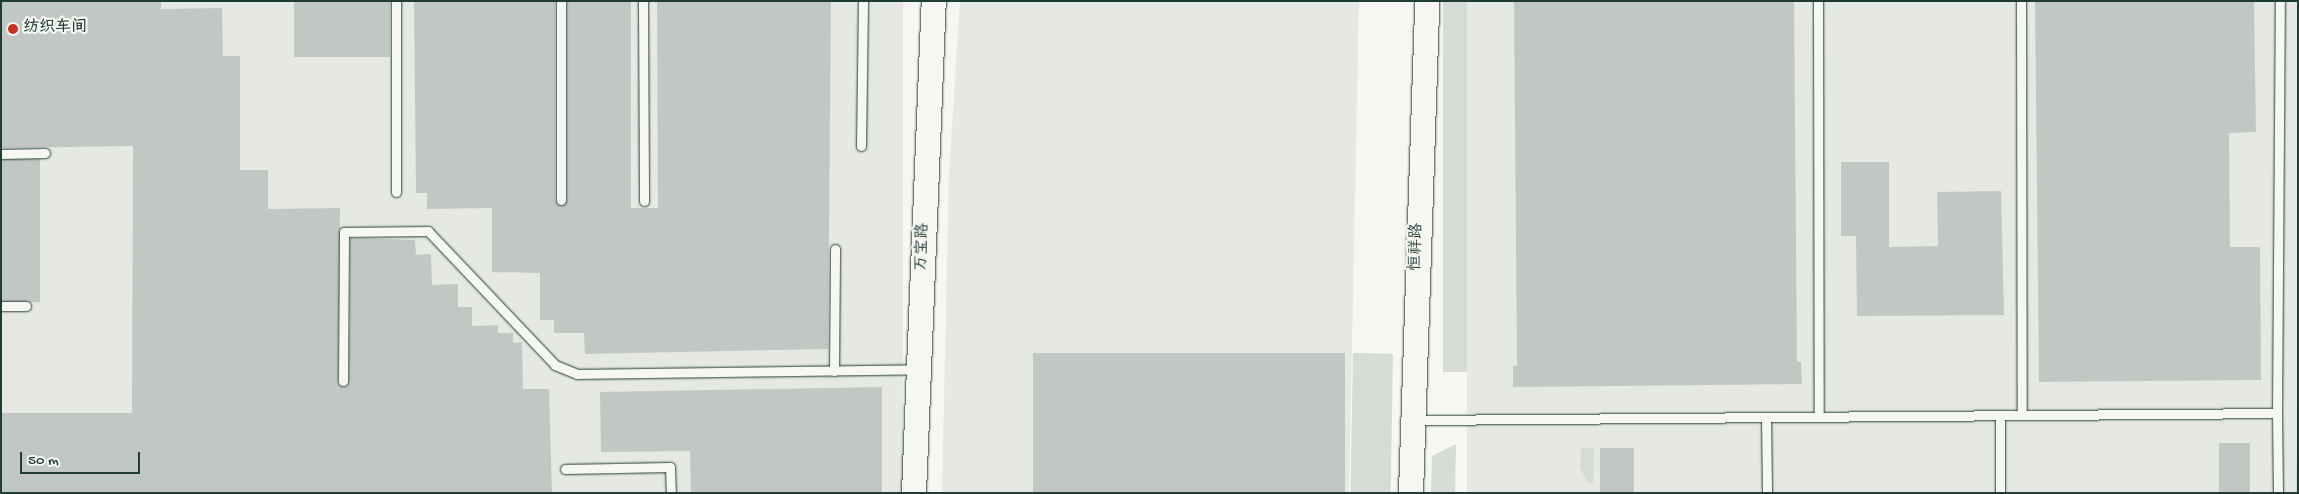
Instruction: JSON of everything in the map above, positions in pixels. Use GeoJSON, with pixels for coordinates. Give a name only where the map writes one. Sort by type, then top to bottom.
{"type":"FeatureCollection","features":[{"type":"Feature","properties":{"kind":"street","name":"万宝路"},"geometry":{"type":"LineString","coordinates":[[914,493],[934,1]]}},
{"type":"Feature","properties":{"kind":"street","name":"恒祥路"},"geometry":{"type":"LineString","coordinates":[[1411,493],[1427,1]]}},
{"type":"Feature","properties":{"kind":"lane"},"geometry":{"type":"LineString","coordinates":[[396,1],[396,192]]}},
{"type":"Feature","properties":{"kind":"lane"},"geometry":{"type":"LineString","coordinates":[[561,200],[562,1]]}},
{"type":"Feature","properties":{"kind":"lane"},"geometry":{"type":"LineString","coordinates":[[643,1],[644,201]]}},
{"type":"Feature","properties":{"kind":"lane"},"geometry":{"type":"LineString","coordinates":[[861,146],[863,1]]}},
{"type":"Feature","properties":{"kind":"lane"},"geometry":{"type":"LineString","coordinates":[[1818,1],[1818,417]]}},
{"type":"Feature","properties":{"kind":"lane"},"geometry":{"type":"LineString","coordinates":[[2021,1],[2022,415]]}},
{"type":"Feature","properties":{"kind":"lane"},"geometry":{"type":"LineString","coordinates":[[2278,493],[2280,1]]}},
{"type":"Feature","properties":{"kind":"lane"},"geometry":{"type":"LineString","coordinates":[[1,154],[45,153]]}},
{"type":"Feature","properties":{"kind":"lane"},"geometry":{"type":"LineString","coordinates":[[343,381],[344,232],[428,231],[555,365],[577,374],[919,369]]}},
{"type":"Feature","properties":{"kind":"lane"},"geometry":{"type":"LineString","coordinates":[[834,371],[836,249]]}},
{"type":"Feature","properties":{"kind":"lane"},"geometry":{"type":"LineString","coordinates":[[1,306],[26,306]]}},
{"type":"Feature","properties":{"kind":"lane"},"geometry":{"type":"LineString","coordinates":[[1412,420],[2277,413]]}},
{"type":"Feature","properties":{"kind":"lane"},"geometry":{"type":"LineString","coordinates":[[2000,415],[2000,493]]}},
{"type":"Feature","properties":{"kind":"lane"},"geometry":{"type":"LineString","coordinates":[[1766,417],[1768,493]]}},
{"type":"Feature","properties":{"kind":"lane"},"geometry":{"type":"LineString","coordinates":[[565,469],[670,467],[671,493]]}},
{"type":"Feature","properties":{"kind":"shaded area"},"geometry":{"type":"Polygon","coordinates":[[[1,1],[903,1],[903,493],[1,493],[1,1]]]}},
{"type":"Feature","properties":{"kind":"shaded area"},"geometry":{"type":"Polygon","coordinates":[[[960,1],[1359,1],[1349,493],[942,493],[949,173],[960,1]]]}},
{"type":"Feature","properties":{"kind":"shaded area"},"geometry":{"type":"Polygon","coordinates":[[[1443,1],[1467,1],[1467,372],[1443,372],[1443,1]]]}},
{"type":"Feature","properties":{"kind":"shaded area"},"geometry":{"type":"Polygon","coordinates":[[[1467,1],[2298,1],[2298,493],[1467,493],[1467,1]]]}},
{"type":"Feature","properties":{"kind":"shaded area"},"geometry":{"type":"Polygon","coordinates":[[[2298,309],[2298,493],[2296,493],[2298,309]]]}},
{"type":"Feature","properties":{"kind":"shaded area"},"geometry":{"type":"Polygon","coordinates":[[[1353,353],[1393,354],[1391,493],[1351,493],[1353,353]]]}},
{"type":"Feature","properties":{"kind":"shaded area"},"geometry":{"type":"Polygon","coordinates":[[[1456,444],[1455,493],[1431,493],[1432,456],[1456,444]]]}},
{"type":"Feature","properties":{"kind":"shaded area"},"geometry":{"type":"Polygon","coordinates":[[[1581,448],[1594,448],[1593,483],[1588,483],[1580,468],[1581,448]]]}},
{"type":"Feature","properties":{"kind":"building"},"geometry":{"type":"Polygon","coordinates":[[[1,1],[161,1],[161,9],[222,8],[223,56],[240,56],[240,170],[268,170],[268,209],[340,208],[338,384],[346,387],[349,381],[350,238],[415,240],[416,255],[431,254],[432,285],[458,284],[458,307],[472,307],[472,326],[498,325],[498,333],[513,333],[513,343],[522,342],[523,389],[549,389],[552,493],[1,493],[1,413],[132,413],[133,146],[1,148],[1,1]]]}},
{"type":"Feature","properties":{"kind":"building"},"geometry":{"type":"Polygon","coordinates":[[[294,1],[390,1],[390,57],[294,57],[294,1]]]}},
{"type":"Feature","properties":{"kind":"building"},"geometry":{"type":"Polygon","coordinates":[[[414,1],[555,1],[555,200],[561,206],[567,200],[567,1],[631,1],[631,208],[658,208],[657,1],[831,1],[828,349],[585,354],[584,333],[554,333],[554,320],[540,320],[540,273],[492,272],[492,208],[427,209],[427,193],[416,193],[414,1]]]}},
{"type":"Feature","properties":{"kind":"building"},"geometry":{"type":"Polygon","coordinates":[[[1514,1],[1794,1],[1797,362],[1801,362],[1802,384],[1513,387],[1513,366],[1517,366],[1514,1]]]}},
{"type":"Feature","properties":{"kind":"building"},"geometry":{"type":"Polygon","coordinates":[[[2035,1],[2254,1],[2256,132],[2229,133],[2230,247],[2260,247],[2261,380],[2039,382],[2035,1]]]}},
{"type":"Feature","properties":{"kind":"building"},"geometry":{"type":"Polygon","coordinates":[[[1,159],[40,159],[40,302],[1,302],[1,159]]]}},
{"type":"Feature","properties":{"kind":"building"},"geometry":{"type":"Polygon","coordinates":[[[1841,162],[1889,162],[1889,247],[1938,246],[1937,192],[2001,191],[2004,315],[1857,316],[1856,236],[1841,236],[1841,162]]]}},
{"type":"Feature","properties":{"kind":"building"},"geometry":{"type":"Polygon","coordinates":[[[1033,353],[1345,353],[1345,493],[1033,493],[1033,353]]]}},
{"type":"Feature","properties":{"kind":"building"},"geometry":{"type":"Polygon","coordinates":[[[882,387],[882,493],[691,493],[690,451],[601,452],[600,392],[882,387]]]}},
{"type":"Feature","properties":{"kind":"building"},"geometry":{"type":"Polygon","coordinates":[[[2219,443],[2250,443],[2250,493],[2219,493],[2219,443]]]}},
{"type":"Feature","properties":{"kind":"building"},"geometry":{"type":"Polygon","coordinates":[[[1600,448],[1634,448],[1634,493],[1600,493],[1600,448]]]}},
{"type":"Feature","properties":{"kind":"place","name":"纺织车间"},"geometry":{"type":"Point","coordinates":[13,29]}}]}
